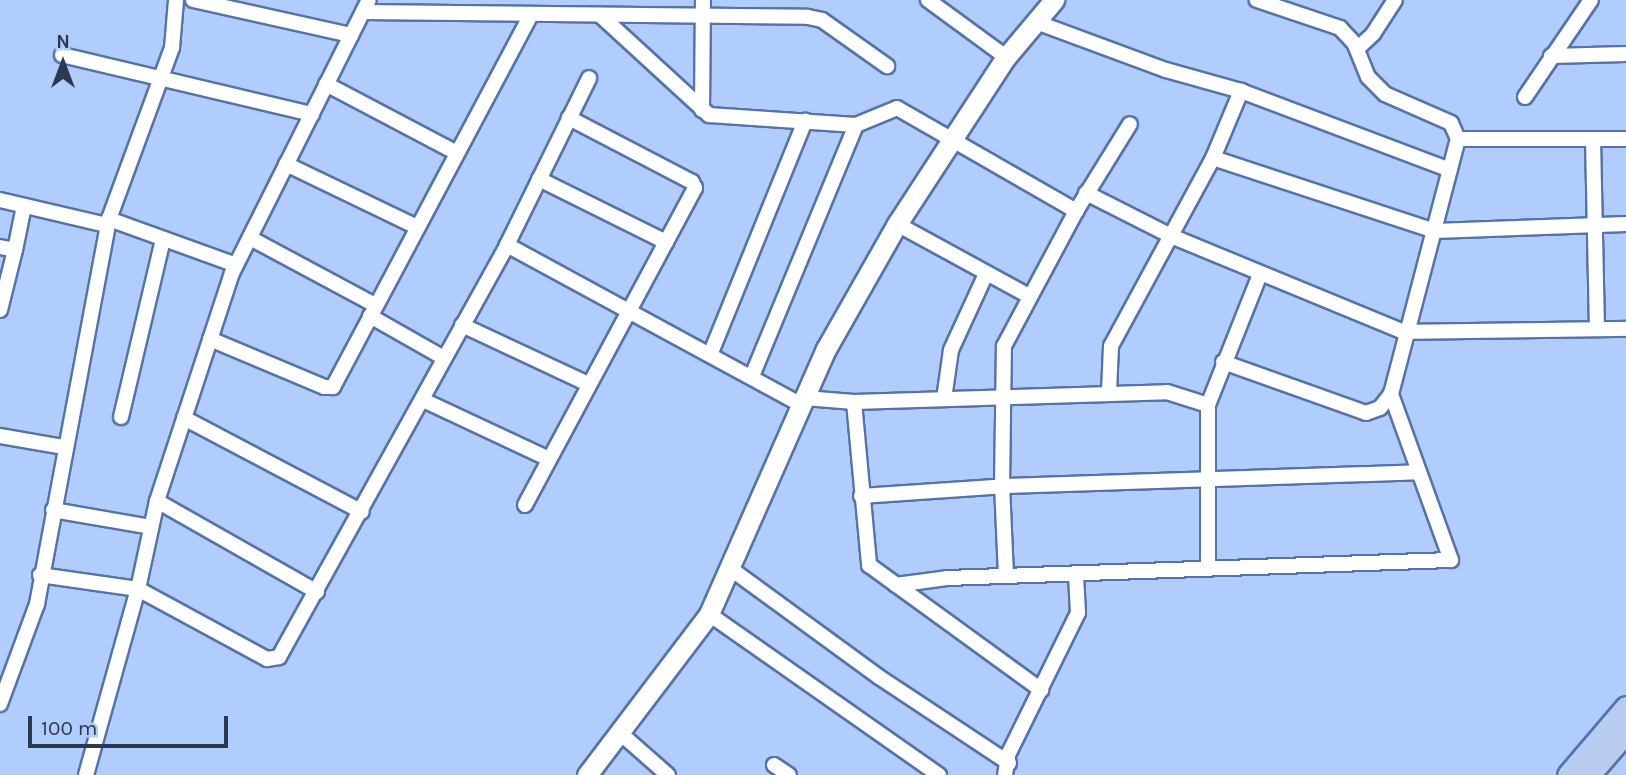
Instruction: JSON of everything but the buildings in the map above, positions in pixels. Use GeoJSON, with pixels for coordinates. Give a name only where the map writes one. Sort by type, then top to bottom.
{"type":"FeatureCollection","features":[{"type":"Feature","properties":{"kind":"main road"},"geometry":{"type":"LineString","coordinates":[[1568,775],[1626,707]]}},
{"type":"Feature","properties":{"kind":"main road"},"geometry":{"type":"LineString","coordinates":[[1589,775],[1626,732]]}},
{"type":"Feature","properties":{"kind":"street"},"geometry":{"type":"LineString","coordinates":[[0,704],[35,612],[63,447],[108,222],[162,81],[172,48],[176,0]]}},
{"type":"Feature","properties":{"kind":"street"},"geometry":{"type":"LineString","coordinates":[[193,0],[352,35]]}},
{"type":"Feature","properties":{"kind":"street"},"geometry":{"type":"LineString","coordinates":[[702,110],[703,0]]}},
{"type":"Feature","properties":{"kind":"street"},"geometry":{"type":"LineString","coordinates":[[928,0],[1006,57]]}},
{"type":"Feature","properties":{"kind":"street"},"geometry":{"type":"LineString","coordinates":[[587,775],[709,614],[826,349],[897,224],[955,139],[1006,57],[1054,0]]}},
{"type":"Feature","properties":{"kind":"street"},"geometry":{"type":"LineString","coordinates":[[1223,362],[1366,413],[1375,412],[1391,394],[1404,332],[1435,231],[1458,139],[1451,123],[1385,94],[1368,77],[1357,49],[1340,28],[1292,6],[1257,0]]}},
{"type":"Feature","properties":{"kind":"street"},"geometry":{"type":"LineString","coordinates":[[1357,49],[1373,34],[1395,0]]}},
{"type":"Feature","properties":{"kind":"street"},"geometry":{"type":"LineString","coordinates":[[1525,97],[1591,0]]}},
{"type":"Feature","properties":{"kind":"street"},"geometry":{"type":"LineString","coordinates":[[86,775],[138,589],[157,500],[236,265],[366,6],[531,14],[815,18],[887,66]]}},
{"type":"Feature","properties":{"kind":"street"},"geometry":{"type":"LineString","coordinates":[[210,339],[328,388],[333,387],[531,14]]}},
{"type":"Feature","properties":{"kind":"street"},"geometry":{"type":"LineString","coordinates":[[600,15],[702,110],[722,118],[856,125],[897,108],[1076,211]]}},
{"type":"Feature","properties":{"kind":"street"},"geometry":{"type":"LineString","coordinates":[[1036,22],[1166,70],[1241,91],[1450,170]]}},
{"type":"Feature","properties":{"kind":"street"},"geometry":{"type":"LineString","coordinates":[[1551,56],[1626,54]]}},
{"type":"Feature","properties":{"kind":"street"},"geometry":{"type":"LineString","coordinates":[[61,55],[162,81],[312,114]]}},
{"type":"Feature","properties":{"kind":"street"},"geometry":{"type":"LineString","coordinates":[[40,575],[138,589],[272,660],[279,657],[362,512],[507,244],[589,78]]}},
{"type":"Feature","properties":{"kind":"street"},"geometry":{"type":"LineString","coordinates":[[327,84],[457,153]]}},
{"type":"Feature","properties":{"kind":"street"},"geometry":{"type":"LineString","coordinates":[[1109,392],[1111,346],[1213,158],[1241,91]]}},
{"type":"Feature","properties":{"kind":"street"},"geometry":{"type":"LineString","coordinates":[[525,505],[694,191],[692,182],[569,118]]}},
{"type":"Feature","properties":{"kind":"street"},"geometry":{"type":"LineString","coordinates":[[710,355],[805,121]]}},
{"type":"Feature","properties":{"kind":"street"},"geometry":{"type":"LineString","coordinates":[[1006,576],[1002,486],[1004,346],[1086,193],[1130,124]]}},
{"type":"Feature","properties":{"kind":"street"},"geometry":{"type":"LineString","coordinates":[[752,376],[856,125]]}},
{"type":"Feature","properties":{"kind":"street"},"geometry":{"type":"LineString","coordinates":[[1458,139],[1626,139]]}},
{"type":"Feature","properties":{"kind":"street"},"geometry":{"type":"LineString","coordinates":[[1593,139],[1597,329]]}},
{"type":"Feature","properties":{"kind":"street"},"geometry":{"type":"LineString","coordinates":[[1213,158],[1435,231],[1626,224]]}},
{"type":"Feature","properties":{"kind":"street"},"geometry":{"type":"LineString","coordinates":[[286,164],[417,227]]}},
{"type":"Feature","properties":{"kind":"street"},"geometry":{"type":"LineString","coordinates":[[539,179],[666,242]]}},
{"type":"Feature","properties":{"kind":"street"},"geometry":{"type":"LineString","coordinates":[[1086,193],[1171,236],[1404,332],[1626,328]]}},
{"type":"Feature","properties":{"kind":"street"},"geometry":{"type":"LineString","coordinates":[[0,200],[108,222],[236,265]]}},
{"type":"Feature","properties":{"kind":"street"},"geometry":{"type":"LineString","coordinates":[[0,310],[7,249],[24,206]]}},
{"type":"Feature","properties":{"kind":"street"},"geometry":{"type":"LineString","coordinates":[[897,224],[1029,296]]}},
{"type":"Feature","properties":{"kind":"street"},"geometry":{"type":"LineString","coordinates":[[250,238],[372,310],[444,358]]}},
{"type":"Feature","properties":{"kind":"street"},"geometry":{"type":"LineString","coordinates":[[121,417],[163,239]]}},
{"type":"Feature","properties":{"kind":"street"},"geometry":{"type":"LineString","coordinates":[[507,244],[710,355],[804,402],[1109,392],[1174,393],[1208,405]]}},
{"type":"Feature","properties":{"kind":"street"},"geometry":{"type":"LineString","coordinates":[[944,399],[950,350],[986,274]]}},
{"type":"Feature","properties":{"kind":"street"},"geometry":{"type":"LineString","coordinates":[[1208,568],[1208,405],[1260,274]]}},
{"type":"Feature","properties":{"kind":"street"},"geometry":{"type":"LineString","coordinates":[[462,325],[588,384]]}},
{"type":"Feature","properties":{"kind":"street"},"geometry":{"type":"LineString","coordinates":[[896,584],[1006,576],[1451,560],[1391,394]]}},
{"type":"Feature","properties":{"kind":"street"},"geometry":{"type":"LineString","coordinates":[[423,400],[549,459]]}},
{"type":"Feature","properties":{"kind":"street"},"geometry":{"type":"LineString","coordinates":[[854,402],[864,557],[896,584],[1041,690]]}},
{"type":"Feature","properties":{"kind":"street"},"geometry":{"type":"LineString","coordinates":[[184,418],[362,512]]}},
{"type":"Feature","properties":{"kind":"street"},"geometry":{"type":"LineString","coordinates":[[0,436],[63,447]]}},
{"type":"Feature","properties":{"kind":"street"},"geometry":{"type":"LineString","coordinates":[[861,496],[1002,486],[1418,472]]}},
{"type":"Feature","properties":{"kind":"street"},"geometry":{"type":"LineString","coordinates":[[157,500],[317,592]]}},
{"type":"Feature","properties":{"kind":"street"},"geometry":{"type":"LineString","coordinates":[[53,510],[151,527]]}},
{"type":"Feature","properties":{"kind":"street"},"geometry":{"type":"LineString","coordinates":[[731,569],[1007,769]]}},
{"type":"Feature","properties":{"kind":"street"},"geometry":{"type":"LineString","coordinates":[[1007,769],[1008,755],[1078,613],[1076,574]]}},
{"type":"Feature","properties":{"kind":"street"},"geometry":{"type":"LineString","coordinates":[[709,614],[939,775]]}},
{"type":"Feature","properties":{"kind":"street"},"geometry":{"type":"LineString","coordinates":[[619,732],[668,775]]}},
{"type":"Feature","properties":{"kind":"street"},"geometry":{"type":"LineString","coordinates":[[774,765],[789,775]]}}]}
